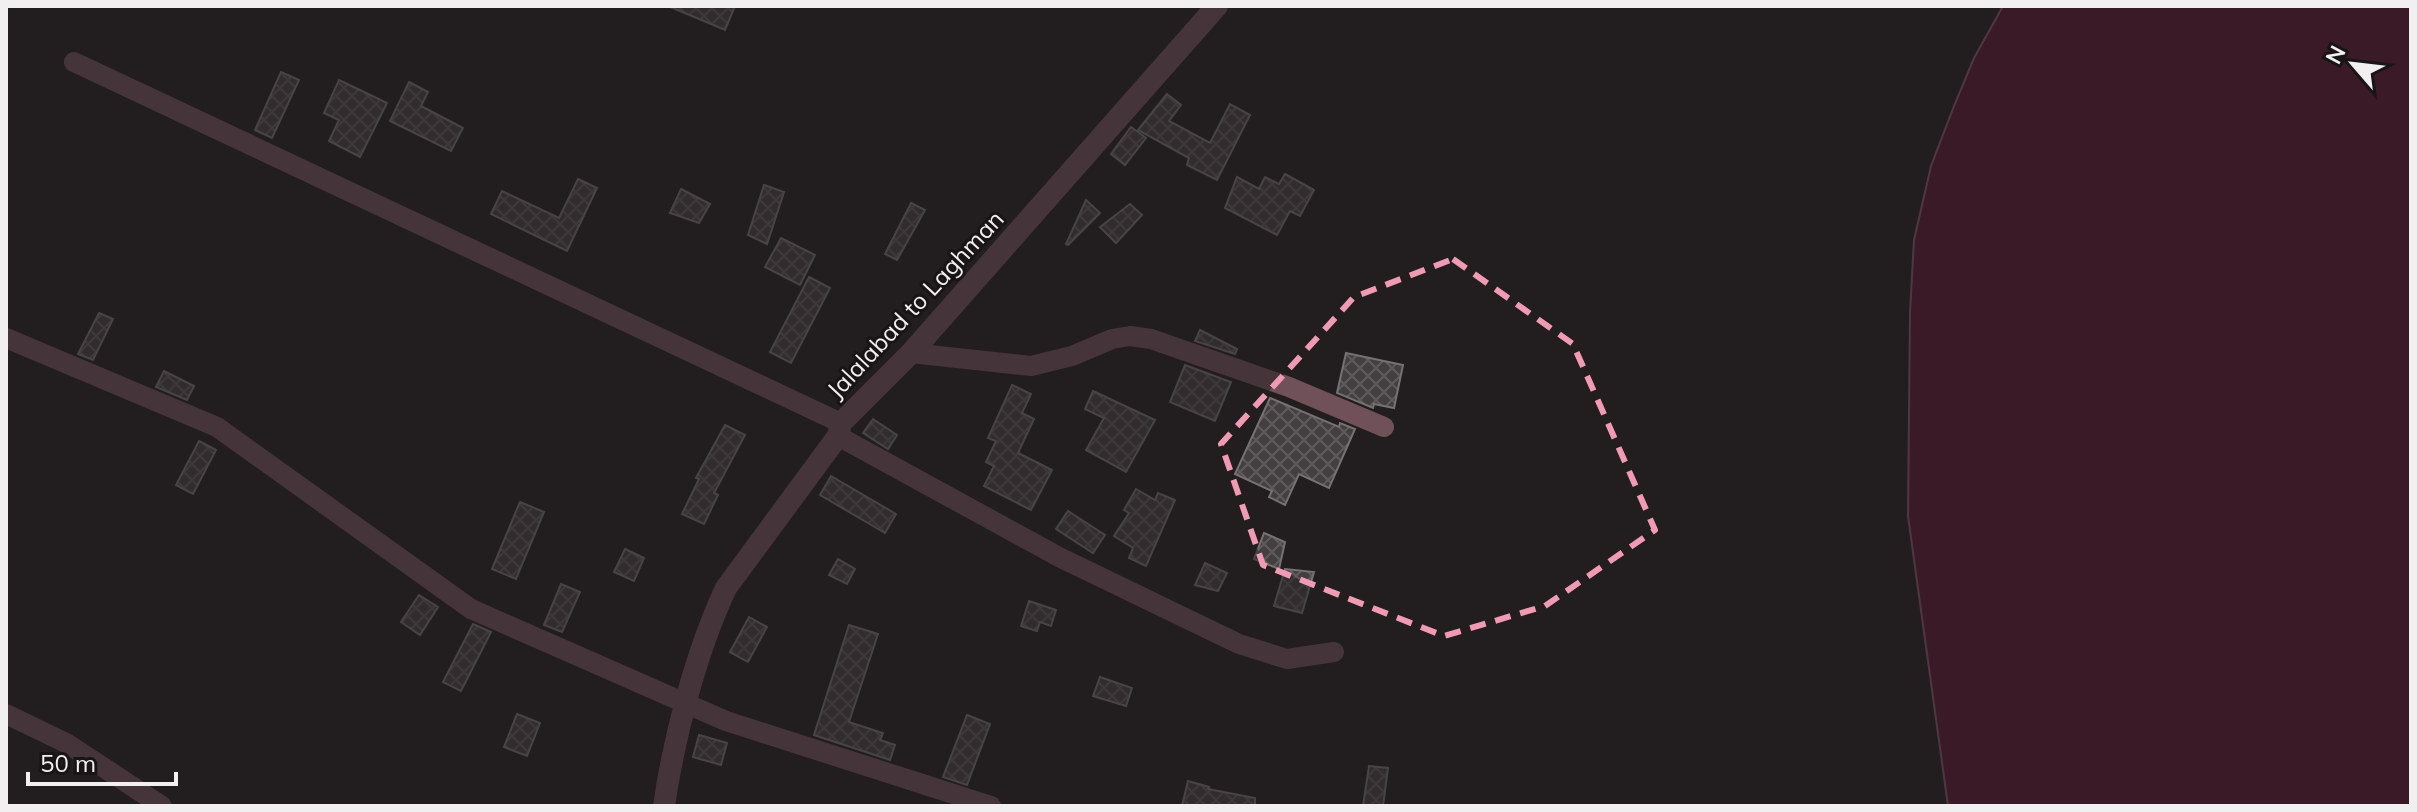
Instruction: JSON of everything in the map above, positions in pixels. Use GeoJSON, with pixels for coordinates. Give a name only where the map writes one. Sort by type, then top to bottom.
{"type":"FeatureCollection","features":[{"type":"Feature","properties":{"kind":"street","name":"Jalalabad to Laghman"},"geometry":{"type":"LineString","coordinates":[[664,806],[686,703],[715,611],[726,588],[840,430],[1217,6]]}},
{"type":"Feature","properties":{"kind":"street"},"geometry":{"type":"LineString","coordinates":[[74,62],[840,430],[1059,557],[1239,644],[1287,659],[1334,652]]}},
{"type":"Feature","properties":{"kind":"street"},"geometry":{"type":"LineString","coordinates":[[911,353],[1031,366],[1130,336],[1289,387],[1384,427]]}},
{"type":"Feature","properties":{"kind":"street"},"geometry":{"type":"LineString","coordinates":[[6,338],[217,427],[471,609],[726,721],[991,806]]}},
{"type":"Feature","properties":{"kind":"street"},"geometry":{"type":"LineString","coordinates":[[6,714],[68,744],[162,806]]}},
{"type":"Feature","properties":{"kind":"highlighted area"},"geometry":{"type":"Polygon","coordinates":[[[1453,259],[1573,344],[1655,530],[1545,606],[1444,636],[1263,565],[1221,444],[1354,297],[1453,259]]]}},
{"type":"Feature","properties":{"kind":"shaded area"},"geometry":{"type":"Polygon","coordinates":[[[2003,6],[2411,6],[2411,806],[1948,806],[1908,516],[1910,312],[1914,240],[1931,166],[1974,58],[2003,6]]]}},
{"type":"Feature","properties":{"kind":"building"},"geometry":{"type":"Polygon","coordinates":[[[668,6],[735,6],[725,30],[668,6]]]}},
{"type":"Feature","properties":{"kind":"building"},"geometry":{"type":"Polygon","coordinates":[[[281,72],[299,80],[272,138],[255,130],[281,72]]]}},
{"type":"Feature","properties":{"kind":"building"},"geometry":{"type":"Polygon","coordinates":[[[339,80],[387,103],[360,157],[329,141],[339,120],[324,113],[339,80]]]}},
{"type":"Feature","properties":{"kind":"building"},"geometry":{"type":"Polygon","coordinates":[[[409,82],[428,92],[421,106],[463,128],[451,151],[390,121],[409,82]]]}},
{"type":"Feature","properties":{"kind":"building"},"geometry":{"type":"Polygon","coordinates":[[[1167,94],[1181,105],[1169,121],[1210,143],[1230,104],[1250,115],[1217,180],[1187,165],[1189,158],[1138,130],[1167,94]]]}},
{"type":"Feature","properties":{"kind":"building"},"geometry":{"type":"Polygon","coordinates":[[[1131,127],[1146,138],[1125,165],[1111,154],[1131,127]]]}},
{"type":"Feature","properties":{"kind":"building"},"geometry":{"type":"Polygon","coordinates":[[[1285,174],[1314,190],[1300,216],[1290,211],[1277,235],[1225,208],[1237,177],[1259,189],[1265,177],[1279,184],[1285,174]]]}},
{"type":"Feature","properties":{"kind":"building"},"geometry":{"type":"Polygon","coordinates":[[[578,179],[597,188],[567,251],[491,214],[502,191],[559,218],[578,179]]]}},
{"type":"Feature","properties":{"kind":"building"},"geometry":{"type":"Polygon","coordinates":[[[764,185],[784,192],[767,244],[748,235],[764,185]]]}},
{"type":"Feature","properties":{"kind":"building"},"geometry":{"type":"Polygon","coordinates":[[[681,189],[710,204],[699,223],[670,213],[681,189]]]}},
{"type":"Feature","properties":{"kind":"building"},"geometry":{"type":"Polygon","coordinates":[[[1086,200],[1100,213],[1068,245],[1066,244],[1086,200]]]}},
{"type":"Feature","properties":{"kind":"building"},"geometry":{"type":"Polygon","coordinates":[[[911,203],[925,210],[897,260],[885,254],[911,203]]]}},
{"type":"Feature","properties":{"kind":"building"},"geometry":{"type":"Polygon","coordinates":[[[1130,204],[1142,215],[1116,243],[1100,227],[1130,204]]]}},
{"type":"Feature","properties":{"kind":"building"},"geometry":{"type":"Polygon","coordinates":[[[781,238],[815,255],[800,285],[765,267],[781,238]]]}},
{"type":"Feature","properties":{"kind":"building"},"geometry":{"type":"Polygon","coordinates":[[[809,277],[830,288],[791,363],[770,352],[809,277]]]}},
{"type":"Feature","properties":{"kind":"building"},"geometry":{"type":"Polygon","coordinates":[[[99,313],[113,319],[93,360],[78,354],[99,313]]]}},
{"type":"Feature","properties":{"kind":"building"},"geometry":{"type":"Polygon","coordinates":[[[1200,330],[1237,349],[1235,354],[1195,341],[1200,330]]]}},
{"type":"Feature","properties":{"kind":"building"},"geometry":{"type":"Polygon","coordinates":[[[1346,353],[1403,365],[1394,408],[1374,404],[1373,408],[1337,393],[1346,353]]]}},
{"type":"Feature","properties":{"kind":"building"},"geometry":{"type":"Polygon","coordinates":[[[1185,365],[1231,382],[1215,421],[1170,402],[1185,365]]]}},
{"type":"Feature","properties":{"kind":"building"},"geometry":{"type":"Polygon","coordinates":[[[164,371],[194,386],[187,400],[156,387],[164,371]]]}},
{"type":"Feature","properties":{"kind":"building"},"geometry":{"type":"Polygon","coordinates":[[[1012,385],[1031,394],[1022,413],[1034,419],[1018,453],[1052,470],[1031,510],[984,486],[994,466],[986,462],[996,441],[988,438],[1012,385]]]}},
{"type":"Feature","properties":{"kind":"building"},"geometry":{"type":"Polygon","coordinates":[[[1093,391],[1155,420],[1126,472],[1086,450],[1104,418],[1085,409],[1093,391]]]}},
{"type":"Feature","properties":{"kind":"building"},"geometry":{"type":"Polygon","coordinates":[[[1270,398],[1339,427],[1340,423],[1355,429],[1329,488],[1299,474],[1285,505],[1269,497],[1272,491],[1235,474],[1270,398]]]}},
{"type":"Feature","properties":{"kind":"building"},"geometry":{"type":"Polygon","coordinates":[[[873,419],[897,435],[888,449],[863,433],[873,419]]]}},
{"type":"Feature","properties":{"kind":"building"},"geometry":{"type":"Polygon","coordinates":[[[725,425],[745,435],[714,493],[718,495],[704,524],[682,514],[699,479],[696,478],[725,425]]]}},
{"type":"Feature","properties":{"kind":"building"},"geometry":{"type":"Polygon","coordinates":[[[199,441],[216,450],[193,494],[176,485],[199,441]]]}},
{"type":"Feature","properties":{"kind":"building"},"geometry":{"type":"Polygon","coordinates":[[[831,476],[896,514],[885,533],[820,495],[831,476]]]}},
{"type":"Feature","properties":{"kind":"building"},"geometry":{"type":"Polygon","coordinates":[[[1136,489],[1155,500],[1158,493],[1175,500],[1146,566],[1129,558],[1133,548],[1114,536],[1129,513],[1124,510],[1136,489]]]}},
{"type":"Feature","properties":{"kind":"building"},"geometry":{"type":"Polygon","coordinates":[[[520,502],[544,512],[516,579],[492,569],[520,502]]]}},
{"type":"Feature","properties":{"kind":"building"},"geometry":{"type":"Polygon","coordinates":[[[1068,511],[1105,535],[1093,553],[1056,529],[1068,511]]]}},
{"type":"Feature","properties":{"kind":"building"},"geometry":{"type":"Polygon","coordinates":[[[1264,533],[1285,542],[1279,569],[1254,559],[1264,533]]]}},
{"type":"Feature","properties":{"kind":"building"},"geometry":{"type":"Polygon","coordinates":[[[625,549],[644,558],[634,581],[614,572],[625,549]]]}},
{"type":"Feature","properties":{"kind":"building"},"geometry":{"type":"Polygon","coordinates":[[[838,559],[855,569],[847,584],[829,575],[838,559]]]}},
{"type":"Feature","properties":{"kind":"building"},"geometry":{"type":"Polygon","coordinates":[[[1205,563],[1227,573],[1218,591],[1195,585],[1205,563]]]}},
{"type":"Feature","properties":{"kind":"building"},"geometry":{"type":"Polygon","coordinates":[[[1285,569],[1314,572],[1302,613],[1274,606],[1285,569]]]}},
{"type":"Feature","properties":{"kind":"building"},"geometry":{"type":"Polygon","coordinates":[[[561,584],[580,592],[562,632],[544,625],[561,584]]]}},
{"type":"Feature","properties":{"kind":"building"},"geometry":{"type":"Polygon","coordinates":[[[419,595],[438,607],[420,635],[401,622],[419,595]]]}},
{"type":"Feature","properties":{"kind":"building"},"geometry":{"type":"Polygon","coordinates":[[[1029,601],[1056,610],[1051,626],[1040,622],[1037,631],[1021,626],[1029,601]]]}},
{"type":"Feature","properties":{"kind":"building"},"geometry":{"type":"Polygon","coordinates":[[[749,617],[767,627],[748,662],[730,652],[749,617]]]}},
{"type":"Feature","properties":{"kind":"building"},"geometry":{"type":"Polygon","coordinates":[[[473,624],[491,632],[461,691],[443,682],[473,624]]]}},
{"type":"Feature","properties":{"kind":"building"},"geometry":{"type":"Polygon","coordinates":[[[849,625],[878,634],[849,722],[883,733],[880,740],[895,745],[890,760],[814,735],[849,625]]]}},
{"type":"Feature","properties":{"kind":"building"},"geometry":{"type":"Polygon","coordinates":[[[1100,677],[1132,688],[1126,706],[1093,696],[1100,677]]]}},
{"type":"Feature","properties":{"kind":"building"},"geometry":{"type":"Polygon","coordinates":[[[517,714],[540,723],[527,756],[504,747],[517,714]]]}},
{"type":"Feature","properties":{"kind":"building"},"geometry":{"type":"Polygon","coordinates":[[[967,715],[990,724],[967,785],[943,777],[967,715]]]}},
{"type":"Feature","properties":{"kind":"building"},"geometry":{"type":"Polygon","coordinates":[[[699,735],[727,743],[721,765],[693,757],[699,735]]]}},
{"type":"Feature","properties":{"kind":"building"},"geometry":{"type":"Polygon","coordinates":[[[1369,766],[1388,768],[1383,806],[1363,806],[1369,766]]]}},
{"type":"Feature","properties":{"kind":"building"},"geometry":{"type":"Polygon","coordinates":[[[1188,781],[1208,789],[1255,798],[1255,806],[1182,806],[1188,781]]]}}]}
